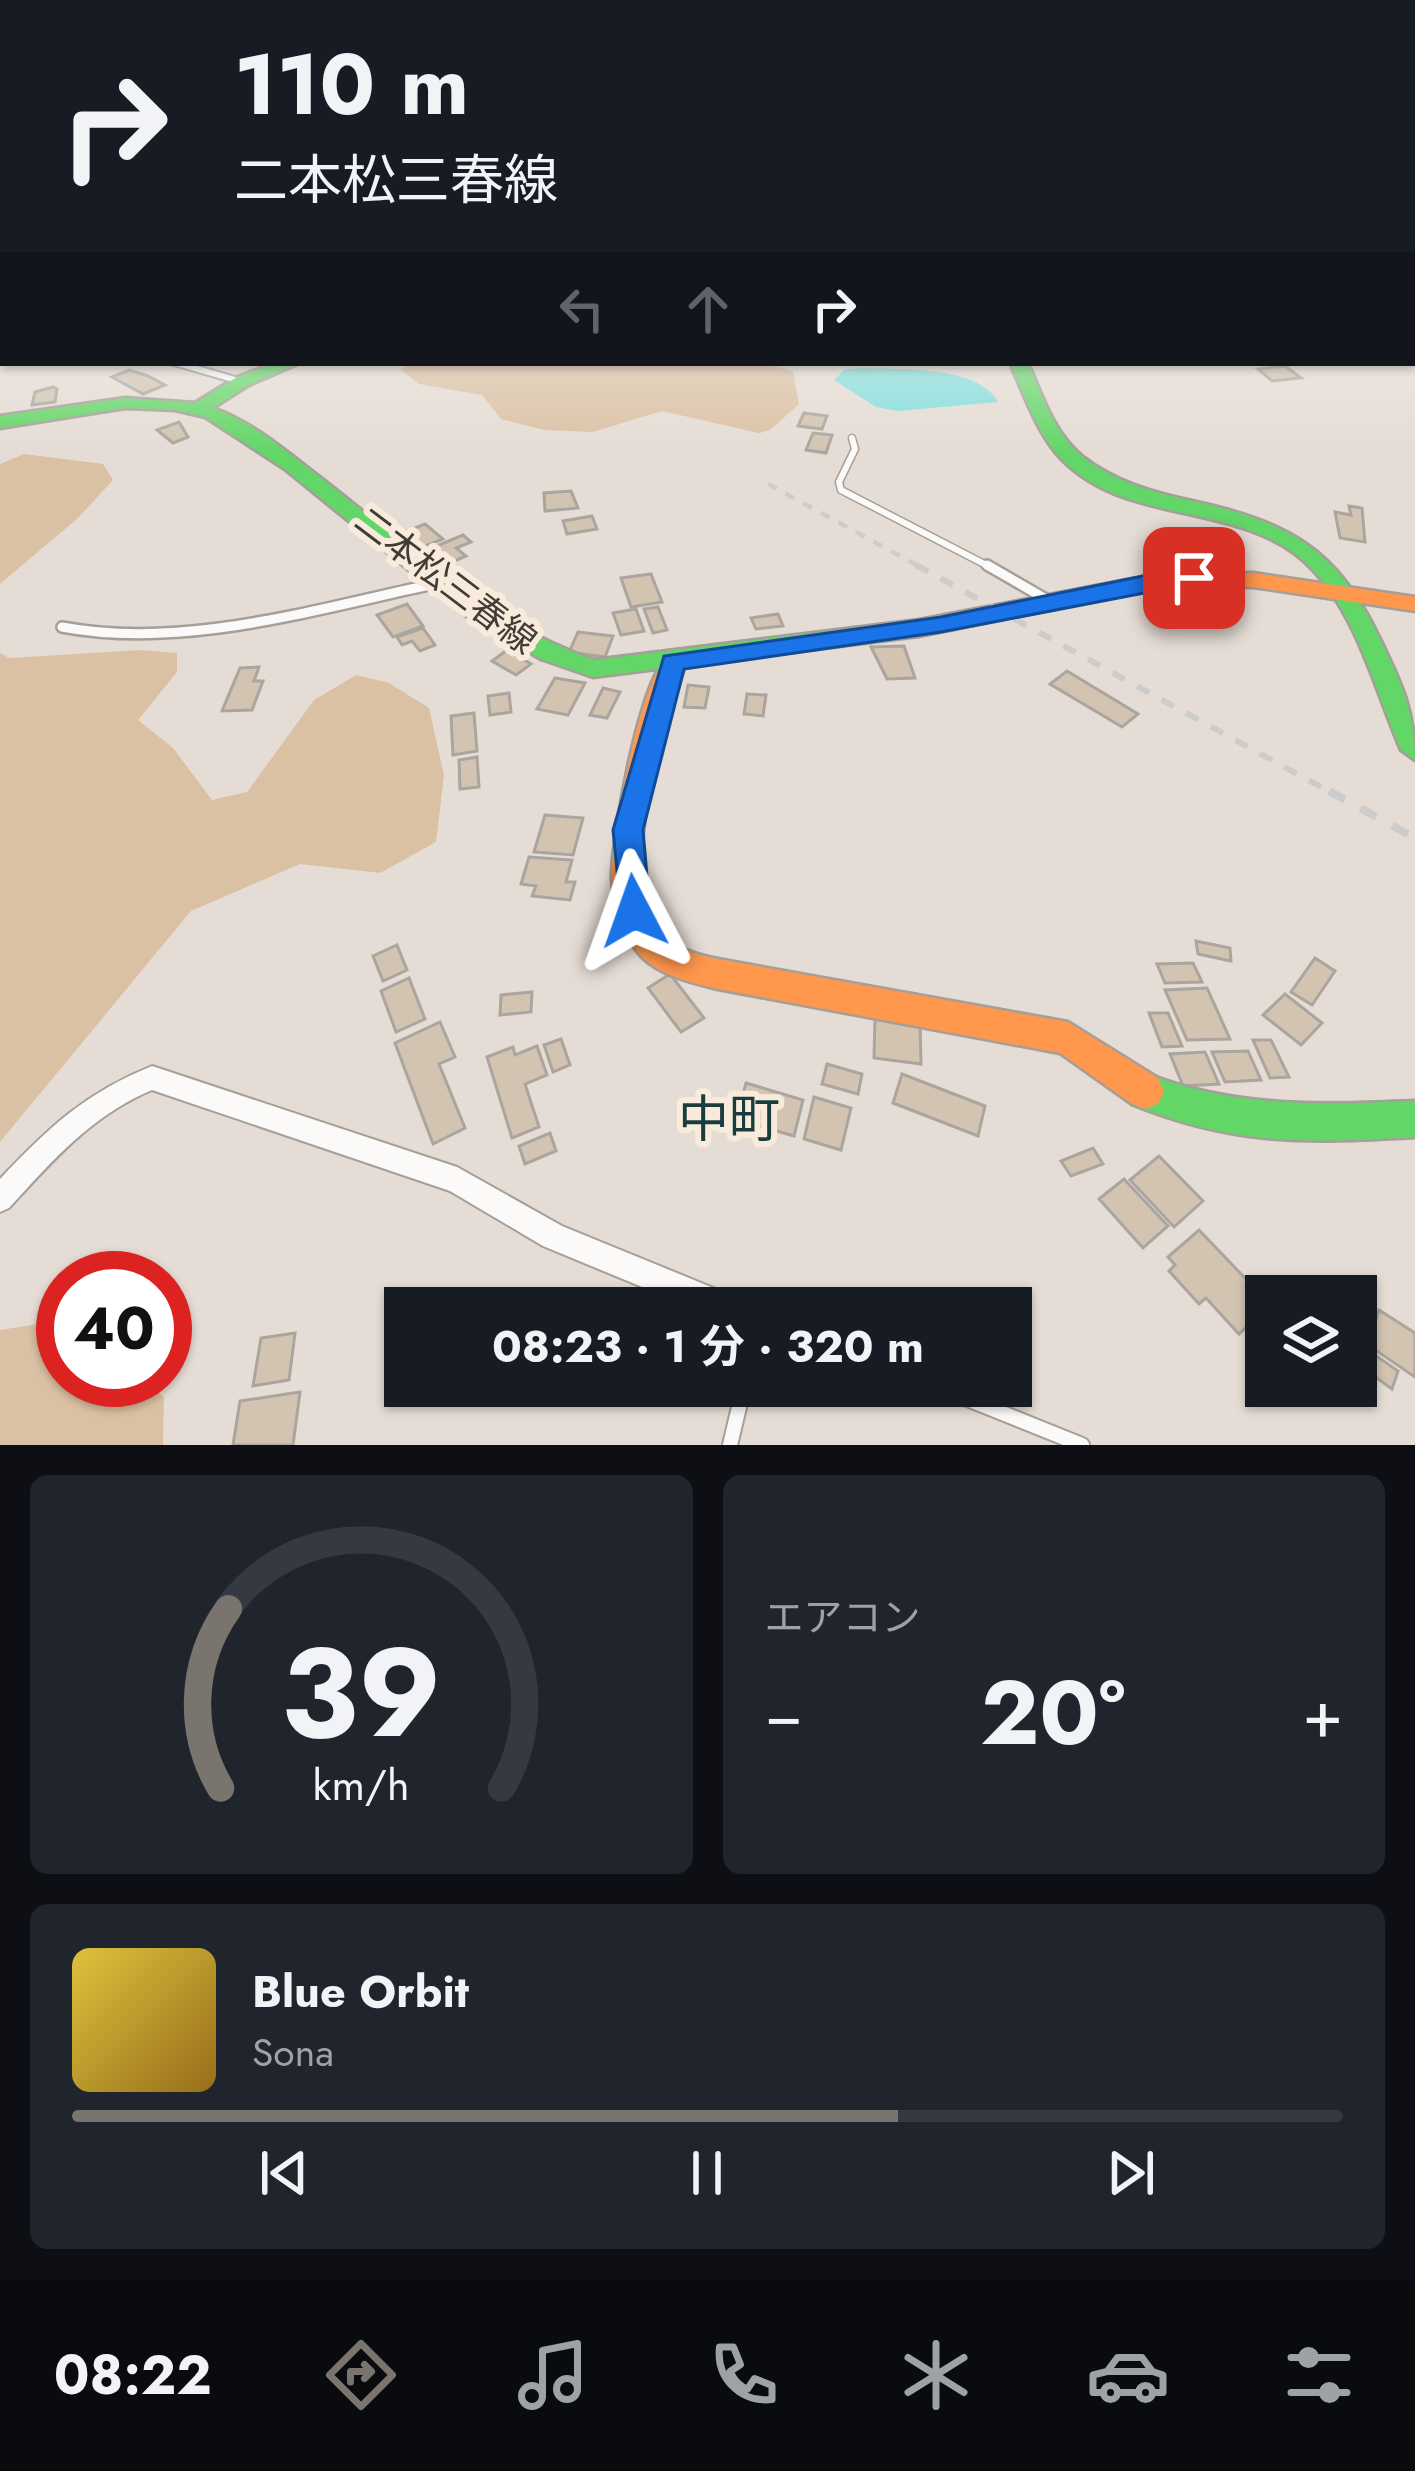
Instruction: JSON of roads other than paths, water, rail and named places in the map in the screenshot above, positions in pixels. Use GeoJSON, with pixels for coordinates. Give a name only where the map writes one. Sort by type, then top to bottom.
{"type":"FeatureCollection","features":[{"type":"Feature","properties":{"kind":"main road"},"geometry":{"type":"LineString","coordinates":[[198,409],[243,381],[283,366]]}},
{"type":"Feature","properties":{"kind":"main road"},"geometry":{"type":"LineString","coordinates":[[1020,366],[1072,459],[1099,478],[1261,525],[1290,538],[1320,562],[1415,750]]}},
{"type":"Feature","properties":{"kind":"main road","name":"二本松三春線"},"geometry":{"type":"LineString","coordinates":[[0,422],[110,407],[198,409],[224,418],[332,492],[440,583],[557,661],[616,669],[1056,604],[1148,582],[1194,578],[1415,604]]}},
{"type":"Feature","properties":{"kind":"main road"},"geometry":{"type":"LineString","coordinates":[[673,662],[628,830],[634,911],[648,942],[665,954],[695,969],[1068,1038],[1148,1093],[1204,1114],[1264,1125],[1415,1120]]}},
{"type":"Feature","properties":{"kind":"street"},"geometry":{"type":"LineString","coordinates":[[185,366],[243,381]]}},
{"type":"Feature","properties":{"kind":"street"},"geometry":{"type":"LineString","coordinates":[[0,1199],[76,1116],[113,1092],[152,1078],[457,1180],[554,1236],[677,1287]]}},
{"type":"Feature","properties":{"kind":"lane"},"geometry":{"type":"LineString","coordinates":[[852,438],[855,449],[838,486],[844,493],[928,531],[1056,604]]}},
{"type":"Feature","properties":{"kind":"lane"},"geometry":{"type":"LineString","coordinates":[[62,627],[93,632],[234,626],[440,583]]}},
{"type":"Feature","properties":{"kind":"lane"},"geometry":{"type":"LineString","coordinates":[[730,1445],[739,1407]]}},
{"type":"Feature","properties":{"kind":"lane"},"geometry":{"type":"LineString","coordinates":[[987,1407],[1082,1445]]}},
{"type":"Feature","properties":{"kind":"water"},"geometry":{"type":"Polygon","coordinates":[[[844,370],[955,375],[988,390],[998,402],[898,411],[876,407],[834,380],[844,370]]]}},
{"type":"Feature","properties":{"kind":"railway"},"geometry":{"type":"LineString","coordinates":[[768,484],[922,568]]}},
{"type":"Feature","properties":{"kind":"railway"},"geometry":{"type":"LineString","coordinates":[[916,565],[1334,794]]}},
{"type":"Feature","properties":{"kind":"railway"},"geometry":{"type":"LineString","coordinates":[[1329,791],[1415,838]]}},
{"type":"Feature","properties":{"kind":"district","name":"中町"},"geometry":{"type":"Point","coordinates":[729,1119]}}]}
